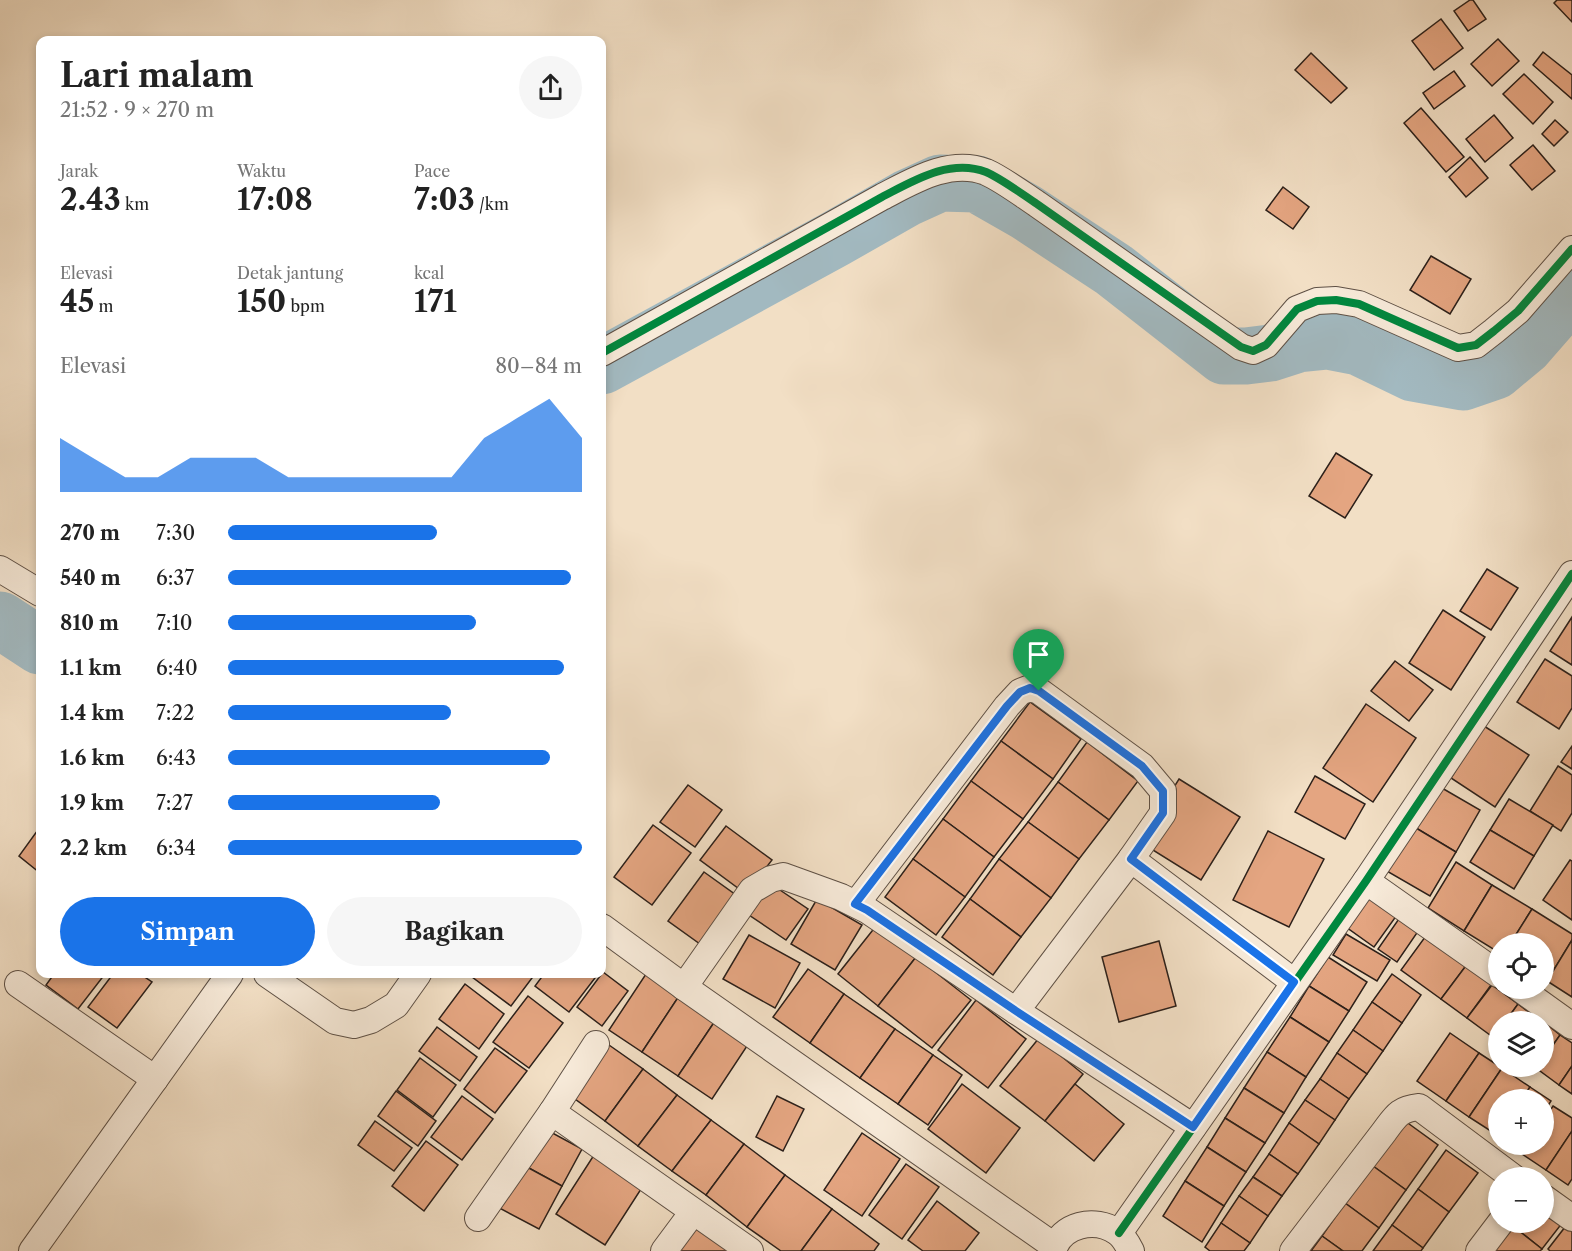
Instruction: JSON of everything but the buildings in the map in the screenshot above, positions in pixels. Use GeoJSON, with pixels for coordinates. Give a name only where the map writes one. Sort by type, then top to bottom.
{"type":"FeatureCollection","features":[{"type":"Feature","properties":{"kind":"street"},"geometry":{"type":"LineString","coordinates":[[606,351],[882,197],[911,182],[948,168],[967,168],[986,172],[1037,204],[1240,347],[1253,351],[1266,345],[1297,309],[1317,301],[1336,300],[1359,304],[1458,348],[1476,345],[1518,311],[1572,249]]}},
{"type":"Feature","properties":{"kind":"street"},"geometry":{"type":"LineString","coordinates":[[0,569],[36,591]]}},
{"type":"Feature","properties":{"kind":"street"},"geometry":{"type":"LineString","coordinates":[[606,930],[1054,1248],[1067,1232],[1084,1224],[1102,1224],[1125,1242],[1193,1127],[1366,881],[1572,574]]}},
{"type":"Feature","properties":{"kind":"street"},"geometry":{"type":"LineString","coordinates":[[855,904],[1007,706],[1020,692],[1030,688],[1039,691],[1142,766],[1163,791],[1163,813],[1016,1011]]}},
{"type":"Feature","properties":{"kind":"street"},"geometry":{"type":"LineString","coordinates":[[1131,859],[1294,982]]}},
{"type":"Feature","properties":{"kind":"street"},"geometry":{"type":"LineString","coordinates":[[684,987],[752,890],[771,879],[783,876],[841,897],[867,910],[1193,1127]]}},
{"type":"Feature","properties":{"kind":"street"},"geometry":{"type":"LineString","coordinates":[[1366,881],[1488,967]]}},
{"type":"Feature","properties":{"kind":"street"},"geometry":{"type":"LineString","coordinates":[[32,1251],[227,978]]}},
{"type":"Feature","properties":{"kind":"street"},"geometry":{"type":"LineString","coordinates":[[273,978],[335,1021],[354,1025],[371,1020],[396,1005],[415,978]]}},
{"type":"Feature","properties":{"kind":"street"},"geometry":{"type":"LineString","coordinates":[[18,984],[155,1079]]}},
{"type":"Feature","properties":{"kind":"street"},"geometry":{"type":"LineString","coordinates":[[1534,999],[1572,1026]]}},
{"type":"Feature","properties":{"kind":"street"},"geometry":{"type":"LineString","coordinates":[[478,1218],[596,1044]]}},
{"type":"Feature","properties":{"kind":"street"},"geometry":{"type":"LineString","coordinates":[[1293,1251],[1384,1132],[1406,1108],[1419,1107],[1499,1167]]}},
{"type":"Feature","properties":{"kind":"street"},"geometry":{"type":"LineString","coordinates":[[552,1112],[750,1251]]}},
{"type":"Feature","properties":{"kind":"street"},"geometry":{"type":"LineString","coordinates":[[1554,1205],[1572,1218]]}},
{"type":"Feature","properties":{"kind":"street"},"geometry":{"type":"LineString","coordinates":[[664,1251],[693,1212]]}},
{"type":"Feature","properties":{"kind":"street"},"geometry":{"type":"LineString","coordinates":[[1479,1251],[1493,1233]]}},
{"type":"Feature","properties":{"kind":"waterway"},"geometry":{"type":"LineString","coordinates":[[606,364],[907,198],[940,183],[977,184],[1026,212],[1114,270],[1224,356],[1270,353],[1298,344],[1328,341],[1359,347],[1413,373],[1463,382],[1495,371],[1525,346],[1572,292]]}},
{"type":"Feature","properties":{"kind":"waterway"},"geometry":{"type":"LineString","coordinates":[[0,620],[36,643]]}},
{"type":"Feature","properties":{"kind":"cycle path"},"geometry":{"type":"LineString","coordinates":[[606,351],[919,178],[959,168],[972,168],[986,172],[1005,183],[1241,347],[1253,351],[1266,345],[1297,309],[1317,301],[1336,300],[1359,304],[1458,348],[1476,345],[1518,311],[1572,249]]}},
{"type":"Feature","properties":{"kind":"cycle path"},"geometry":{"type":"LineString","coordinates":[[1119,1233],[1366,881],[1572,574]]}},
{"type":"Feature","properties":{"kind":"route"},"geometry":{"type":"LineString","coordinates":[[1030,688],[1039,691],[1142,766],[1163,791],[1163,813],[1131,859],[1294,982],[1193,1127],[855,904],[1007,706],[1020,692],[1030,688]]}}]}
